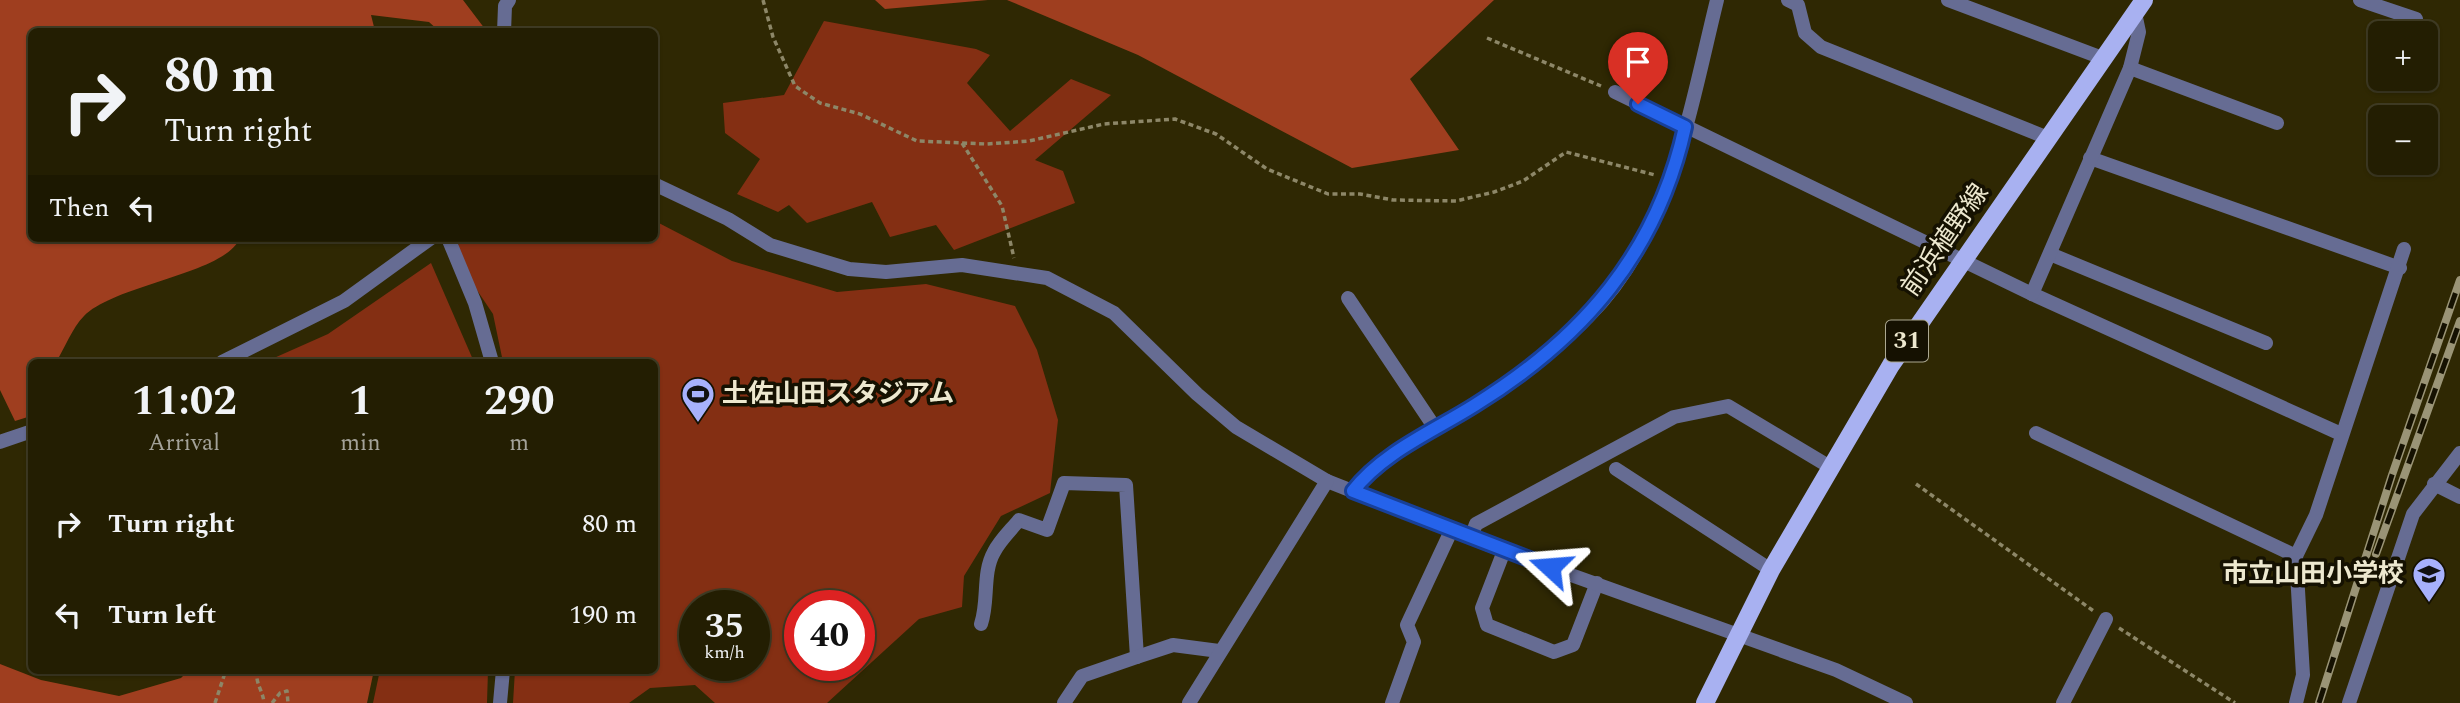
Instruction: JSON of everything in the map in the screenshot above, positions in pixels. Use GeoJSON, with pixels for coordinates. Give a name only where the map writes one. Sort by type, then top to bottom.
{"type":"FeatureCollection","features":[{"type":"Feature","properties":{"kind":"main road","name":"前浜植野線"},"geometry":{"type":"LineString","coordinates":[[1705,703],[1771,570],[1891,365],[2139,7]]}},
{"type":"Feature","properties":{"kind":"street"},"geometry":{"type":"LineString","coordinates":[[504,28],[505,6],[509,0]]}},
{"type":"Feature","properties":{"kind":"street"},"geometry":{"type":"LineString","coordinates":[[1353,491],[1367,472],[1477,404],[1546,355],[1589,317],[1619,280],[1642,241],[1670,179],[1717,0]]}},
{"type":"Feature","properties":{"kind":"street"},"geometry":{"type":"LineString","coordinates":[[1788,0],[1798,5],[1805,33],[1821,47],[2048,138]]}},
{"type":"Feature","properties":{"kind":"street"},"geometry":{"type":"LineString","coordinates":[[1948,0],[2105,59]]}},
{"type":"Feature","properties":{"kind":"street"},"geometry":{"type":"LineString","coordinates":[[2360,0],[2416,19]]}},
{"type":"Feature","properties":{"kind":"street"},"geometry":{"type":"LineString","coordinates":[[2032,294],[2130,68],[2139,32],[2139,7]]}},
{"type":"Feature","properties":{"kind":"street"},"geometry":{"type":"LineString","coordinates":[[2130,68],[2277,123]]}},
{"type":"Feature","properties":{"kind":"street"},"geometry":{"type":"LineString","coordinates":[[1615,92],[2032,294],[2341,434]]}},
{"type":"Feature","properties":{"kind":"street"},"geometry":{"type":"LineString","coordinates":[[2090,158],[2400,268]]}},
{"type":"Feature","properties":{"kind":"street"},"geometry":{"type":"LineString","coordinates":[[658,186],[728,219],[771,245],[810,260],[849,269],[886,272],[962,265],[1047,278],[1114,313],[1197,394],[1236,427],[1327,481],[1504,551],[1836,670],[1906,703]]}},
{"type":"Feature","properties":{"kind":"street"},"geometry":{"type":"LineString","coordinates":[[228,359],[344,301],[425,242]]}},
{"type":"Feature","properties":{"kind":"street"},"geometry":{"type":"LineString","coordinates":[[450,242],[475,303],[491,359]]}},
{"type":"Feature","properties":{"kind":"street"},"geometry":{"type":"LineString","coordinates":[[2296,703],[2303,674],[2296,556],[2316,515],[2341,434],[2400,268],[2404,249]]}},
{"type":"Feature","properties":{"kind":"street"},"geometry":{"type":"LineString","coordinates":[[2050,254],[2266,343]]}},
{"type":"Feature","properties":{"kind":"street"},"geometry":{"type":"LineString","coordinates":[[1348,298],[1436,428]]}},
{"type":"Feature","properties":{"kind":"street"},"geometry":{"type":"LineString","coordinates":[[1471,537],[1476,524],[1674,417],[1728,406],[1830,467]]}},
{"type":"Feature","properties":{"kind":"street"},"geometry":{"type":"LineString","coordinates":[[0,442],[28,432]]}},
{"type":"Feature","properties":{"kind":"street"},"geometry":{"type":"LineString","coordinates":[[2036,433],[2296,556]]}},
{"type":"Feature","properties":{"kind":"street"},"geometry":{"type":"LineString","coordinates":[[2349,703],[2413,514],[2460,453]]}},
{"type":"Feature","properties":{"kind":"street"},"geometry":{"type":"LineString","coordinates":[[1616,469],[1771,570]]}},
{"type":"Feature","properties":{"kind":"street"},"geometry":{"type":"LineString","coordinates":[[1189,703],[1327,481]]}},
{"type":"Feature","properties":{"kind":"street"},"geometry":{"type":"LineString","coordinates":[[981,624],[987,608],[988,568],[994,552],[1019,520],[1047,530],[1064,483],[1126,485],[1137,657]]}},
{"type":"Feature","properties":{"kind":"street"},"geometry":{"type":"LineString","coordinates":[[2434,484],[2460,497]]}},
{"type":"Feature","properties":{"kind":"street"},"geometry":{"type":"LineString","coordinates":[[1392,703],[1414,642],[1407,625],[1451,531]]}},
{"type":"Feature","properties":{"kind":"street"},"geometry":{"type":"LineString","coordinates":[[1504,551],[1482,608],[1487,625],[1553,652],[1573,645],[1597,583]]}},
{"type":"Feature","properties":{"kind":"street"},"geometry":{"type":"LineString","coordinates":[[2063,703],[2106,619]]}},
{"type":"Feature","properties":{"kind":"street"},"geometry":{"type":"LineString","coordinates":[[1064,703],[1082,676],[1137,657],[1173,645],[1219,651]]}},
{"type":"Feature","properties":{"kind":"street"},"geometry":{"type":"LineString","coordinates":[[500,703],[503,674]]}},
{"type":"Feature","properties":{"kind":"path"},"geometry":{"type":"LineString","coordinates":[[763,0],[773,37],[795,86],[820,103],[860,114],[917,141],[1029,141],[1104,124],[1175,119],[1216,134],[1267,169],[1328,194],[1360,194],[1393,200],[1455,201],[1494,192],[1523,181],[1566,152],[1670,179]]}},
{"type":"Feature","properties":{"kind":"path"},"geometry":{"type":"LineString","coordinates":[[1487,38],[1615,92]]}},
{"type":"Feature","properties":{"kind":"path"},"geometry":{"type":"LineString","coordinates":[[962,143],[1002,206],[1017,274]]}},
{"type":"Feature","properties":{"kind":"path"},"geometry":{"type":"LineString","coordinates":[[1916,484],[2106,619],[2235,703]]}},
{"type":"Feature","properties":{"kind":"path"},"geometry":{"type":"LineString","coordinates":[[215,703],[225,674]]}},
{"type":"Feature","properties":{"kind":"path"},"geometry":{"type":"LineString","coordinates":[[256,674],[255,682],[264,696],[264,703]]}},
{"type":"Feature","properties":{"kind":"path"},"geometry":{"type":"LineString","coordinates":[[272,703],[280,693],[287,691],[288,703]]}},
{"type":"Feature","properties":{"kind":"shaded area"},"geometry":{"type":"Polygon","coordinates":[[[0,0],[463,0],[484,28],[436,28],[429,22],[371,15],[374,28],[28,28],[28,242],[237,242],[214,261],[99,305],[80,321],[58,359],[28,359],[28,417],[15,421],[0,390],[0,0]]]}},
{"type":"Feature","properties":{"kind":"shaded area"},"geometry":{"type":"Polygon","coordinates":[[[875,0],[988,0],[885,9],[875,0]]]}},
{"type":"Feature","properties":{"kind":"shaded area"},"geometry":{"type":"Polygon","coordinates":[[[1007,0],[1494,0],[1410,79],[1459,150],[1352,168],[1138,55],[1007,0]]]}},
{"type":"Feature","properties":{"kind":"shaded area"},"geometry":{"type":"Polygon","coordinates":[[[824,21],[976,49],[990,55],[967,83],[1010,131],[1071,79],[1111,95],[1035,160],[1063,171],[1075,203],[954,250],[936,225],[890,237],[872,202],[807,223],[789,205],[778,212],[737,194],[760,159],[725,133],[723,103],[784,95],[824,21]]]}},
{"type":"Feature","properties":{"kind":"shaded area"},"geometry":{"type":"Polygon","coordinates":[[[658,223],[732,261],[837,292],[926,284],[1015,306],[1037,350],[1058,420],[1050,493],[1001,516],[964,576],[962,607],[919,619],[875,659],[875,590],[784,590],[784,681],[851,681],[827,703],[715,703],[695,685],[650,688],[629,703],[513,703],[515,674],[658,674],[658,359],[502,359],[493,314],[450,250],[462,242],[658,242],[658,223]]]}},
{"type":"Feature","properties":{"kind":"shaded area"},"geometry":{"type":"Polygon","coordinates":[[[431,263],[473,359],[272,359],[328,334],[431,263]]]}},
{"type":"Feature","properties":{"kind":"shaded area"},"geometry":{"type":"Polygon","coordinates":[[[0,664],[41,680],[119,696],[181,678],[185,674],[373,674],[367,703],[0,703],[0,664]]]}},
{"type":"Feature","properties":{"kind":"shaded area"},"geometry":{"type":"Polygon","coordinates":[[[379,674],[488,674],[487,703],[373,703],[379,674]]]}},
{"type":"Feature","properties":{"kind":"railway"},"geometry":{"type":"LineString","coordinates":[[2319,703],[2392,475],[2460,280]]}},
{"type":"Feature","properties":{"kind":"railway"},"geometry":{"type":"LineString","coordinates":[[2376,554],[2460,321]]}},
{"type":"Feature","properties":{"kind":"place","name":"土佐山田スタジアム"},"geometry":{"type":"Point","coordinates":[698,424]}},
{"type":"Feature","properties":{"kind":"place","name":"市立山田小学校"},"geometry":{"type":"Point","coordinates":[2429,604]}},
{"type":"Feature","properties":{"kind":"route"},"geometry":{"type":"LineString","coordinates":[[1550,567],[1353,491],[1367,472],[1477,404],[1546,355],[1589,317],[1619,280],[1642,241],[1678,161],[1685,127],[1638,104]]}}]}
